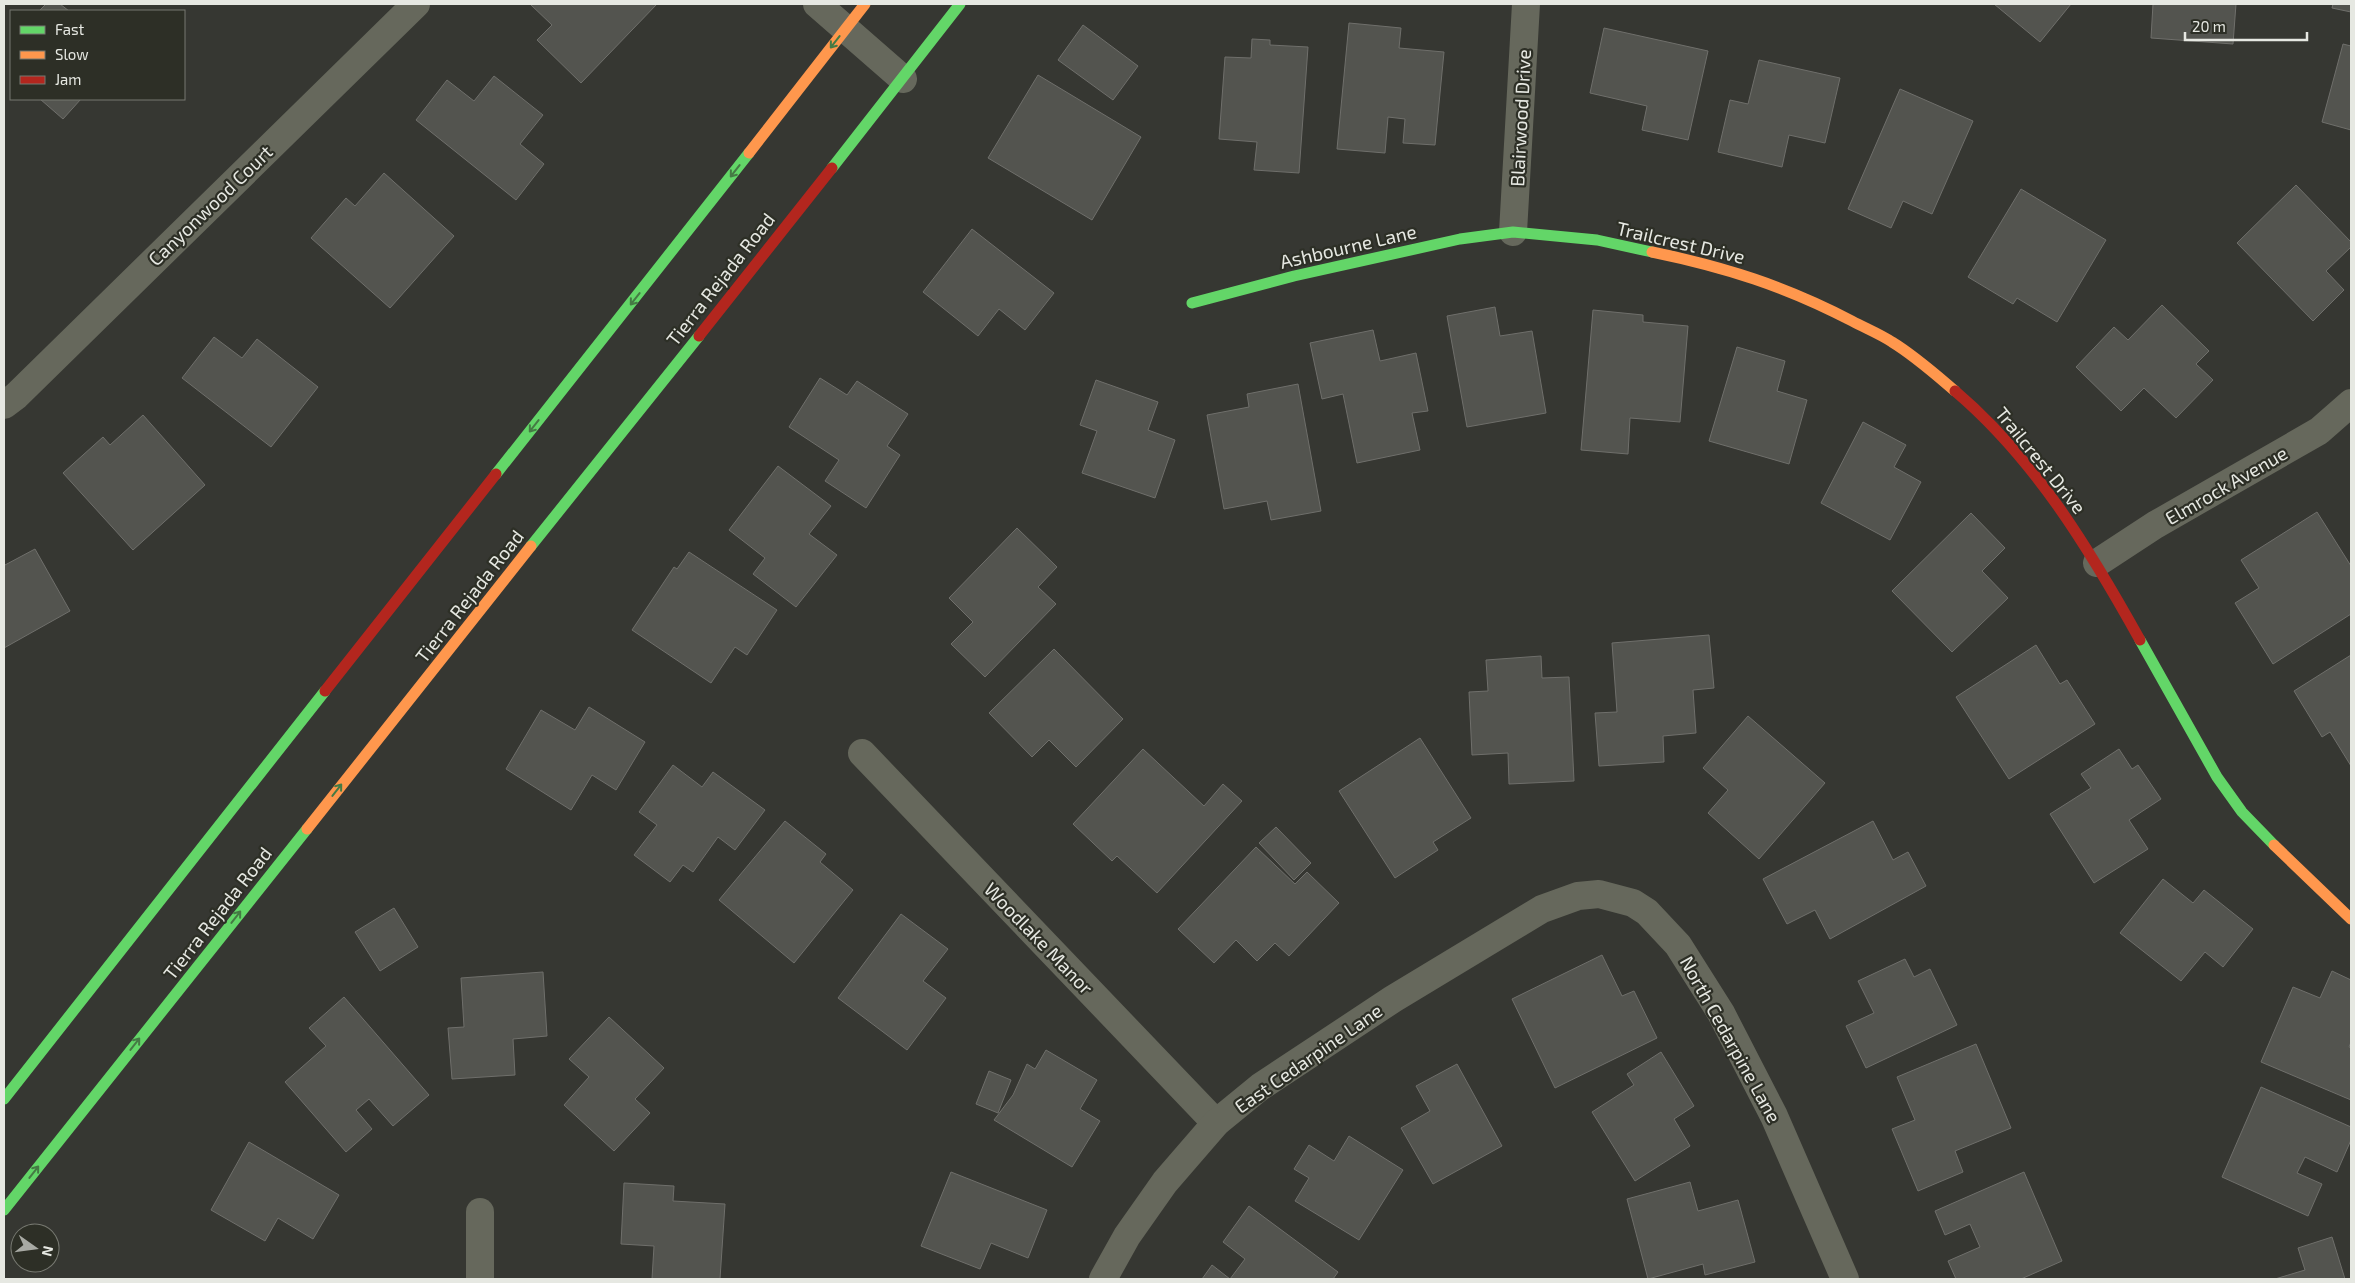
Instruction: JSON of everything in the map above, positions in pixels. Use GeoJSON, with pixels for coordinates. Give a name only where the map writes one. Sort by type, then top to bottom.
{"type":"FeatureCollection","features":[{"type":"Feature","properties":{"kind":"main road"},"geometry":{"type":"LineString","coordinates":[[4,1099],[865,4]]}},
{"type":"Feature","properties":{"kind":"main road","name":"Tierra Rejada Road"},"geometry":{"type":"LineString","coordinates":[[4,1210],[904,79],[960,4]]}},
{"type":"Feature","properties":{"kind":"main road","name":"Ashbourne Lane"},"geometry":{"type":"LineString","coordinates":[[1192,303],[1294,276],[1460,238],[1513,232]]}},
{"type":"Feature","properties":{"kind":"main road","name":"Trailcrest Drive"},"geometry":{"type":"LineString","coordinates":[[1513,232],[1597,240],[1720,267],[1765,281],[1814,301],[1891,342],[1922,363],[1981,413],[2034,473],[2097,563],[2218,777],[2242,812],[2283,855],[2351,919]]}},
{"type":"Feature","properties":{"kind":"street","name":"Canyonwood Court"},"geometry":{"type":"LineString","coordinates":[[4,405],[16,396],[416,4]]}},
{"type":"Feature","properties":{"kind":"street"},"geometry":{"type":"LineString","coordinates":[[817,4],[846,27],[904,79]]}},
{"type":"Feature","properties":{"kind":"street","name":"Blairwood Drive"},"geometry":{"type":"LineString","coordinates":[[1513,232],[1526,4]]}},
{"type":"Feature","properties":{"kind":"street","name":"Elmrock Avenue"},"geometry":{"type":"LineString","coordinates":[[2097,563],[2156,525],[2319,431],[2351,403]]}},
{"type":"Feature","properties":{"kind":"street","name":"Woodlake Manor"},"geometry":{"type":"LineString","coordinates":[[862,752],[1216,1123]]}},
{"type":"Feature","properties":{"kind":"street","name":"North Cedarpine Lane"},"geometry":{"type":"LineString","coordinates":[[1412,988],[1542,909],[1578,896],[1599,894],[1633,903],[1647,912],[1678,944],[1721,1013],[1774,1116],[1845,1279]]}},
{"type":"Feature","properties":{"kind":"street","name":"East Cedarpine Lane"},"geometry":{"type":"LineString","coordinates":[[1103,1279],[1127,1236],[1165,1182],[1216,1123],[1260,1086],[1412,988]]}},
{"type":"Feature","properties":{"kind":"street"},"geometry":{"type":"LineString","coordinates":[[480,1212],[480,1279]]}},
{"type":"Feature","properties":{"kind":"building"},"geometry":{"type":"Polygon","coordinates":[[[46,4],[60,4],[68,10],[40,10],[46,4]]]}},
{"type":"Feature","properties":{"kind":"building"},"geometry":{"type":"Polygon","coordinates":[[[530,4],[657,4],[581,83],[537,40],[552,25],[530,4]]]}},
{"type":"Feature","properties":{"kind":"building"},"geometry":{"type":"Polygon","coordinates":[[[1994,4],[2071,4],[2040,42],[1994,4]]]}},
{"type":"Feature","properties":{"kind":"building"},"geometry":{"type":"Polygon","coordinates":[[[2153,4],[2236,4],[2233,44],[2151,38],[2153,4]]]}},
{"type":"Feature","properties":{"kind":"building"},"geometry":{"type":"Polygon","coordinates":[[[2333,4],[2351,4],[2351,12],[2332,8],[2333,4]]]}},
{"type":"Feature","properties":{"kind":"building"},"geometry":{"type":"Polygon","coordinates":[[[1349,23],[1401,28],[1399,48],[1444,52],[1435,145],[1403,143],[1405,119],[1388,117],[1385,153],[1337,149],[1349,23]]]}},
{"type":"Feature","properties":{"kind":"building"},"geometry":{"type":"Polygon","coordinates":[[[1083,25],[1138,66],[1113,100],[1058,60],[1083,25]]]}},
{"type":"Feature","properties":{"kind":"building"},"geometry":{"type":"Polygon","coordinates":[[[1604,28],[1708,51],[1688,140],[1642,130],[1647,106],[1590,93],[1604,28]]]}},
{"type":"Feature","properties":{"kind":"building"},"geometry":{"type":"Polygon","coordinates":[[[1252,39],[1270,40],[1270,45],[1308,47],[1299,173],[1254,170],[1257,142],[1219,139],[1225,57],[1251,58],[1252,39]]]}},
{"type":"Feature","properties":{"kind":"building"},"geometry":{"type":"Polygon","coordinates":[[[2343,44],[2351,46],[2351,130],[2322,122],[2343,44]]]}},
{"type":"Feature","properties":{"kind":"building"},"geometry":{"type":"Polygon","coordinates":[[[1759,60],[1840,78],[1825,143],[1789,135],[1782,167],[1718,152],[1730,100],[1748,104],[1759,60]]]}},
{"type":"Feature","properties":{"kind":"building"},"geometry":{"type":"Polygon","coordinates":[[[1038,75],[1141,137],[1092,220],[988,158],[1038,75]]]}},
{"type":"Feature","properties":{"kind":"building"},"geometry":{"type":"Polygon","coordinates":[[[494,76],[543,115],[520,144],[544,164],[516,200],[416,120],[447,80],[474,101],[494,76]]]}},
{"type":"Feature","properties":{"kind":"building"},"geometry":{"type":"Polygon","coordinates":[[[1900,89],[1973,121],[1932,214],[1903,201],[1891,228],[1848,209],[1900,89]]]}},
{"type":"Feature","properties":{"kind":"building"},"geometry":{"type":"Polygon","coordinates":[[[41,100],[80,100],[63,119],[41,100]]]}},
{"type":"Feature","properties":{"kind":"building"},"geometry":{"type":"Polygon","coordinates":[[[384,173],[454,236],[390,308],[311,238],[346,198],[355,206],[384,173]]]}},
{"type":"Feature","properties":{"kind":"building"},"geometry":{"type":"Polygon","coordinates":[[[2296,185],[2351,242],[2351,247],[2326,271],[2344,290],[2313,321],[2237,243],[2296,185]]]}},
{"type":"Feature","properties":{"kind":"building"},"geometry":{"type":"Polygon","coordinates":[[[2021,189],[2106,240],[2057,322],[2017,298],[2013,304],[1968,277],[2021,189]]]}},
{"type":"Feature","properties":{"kind":"building"},"geometry":{"type":"Polygon","coordinates":[[[972,229],[1054,293],[1025,330],[999,309],[978,336],[923,292],[972,229]]]}},
{"type":"Feature","properties":{"kind":"building"},"geometry":{"type":"Polygon","coordinates":[[[2162,305],[2209,351],[2196,364],[2213,380],[2176,418],[2144,388],[2121,411],[2076,367],[2114,327],[2128,340],[2162,305]]]}},
{"type":"Feature","properties":{"kind":"building"},"geometry":{"type":"Polygon","coordinates":[[[1495,307],[1500,336],[1532,331],[1546,413],[1467,427],[1447,316],[1495,307]]]}},
{"type":"Feature","properties":{"kind":"building"},"geometry":{"type":"Polygon","coordinates":[[[1593,310],[1643,315],[1643,322],[1688,326],[1680,422],[1630,418],[1628,454],[1581,450],[1593,310]]]}},
{"type":"Feature","properties":{"kind":"building"},"geometry":{"type":"Polygon","coordinates":[[[1373,330],[1380,361],[1416,353],[1428,411],[1412,413],[1420,450],[1357,463],[1343,394],[1322,399],[1310,343],[1373,330]]]}},
{"type":"Feature","properties":{"kind":"building"},"geometry":{"type":"Polygon","coordinates":[[[214,337],[242,358],[257,339],[318,387],[271,447],[182,378],[214,337]]]}},
{"type":"Feature","properties":{"kind":"building"},"geometry":{"type":"Polygon","coordinates":[[[1737,347],[1785,361],[1777,391],[1807,400],[1789,464],[1709,441],[1737,347]]]}},
{"type":"Feature","properties":{"kind":"building"},"geometry":{"type":"Polygon","coordinates":[[[820,378],[847,395],[857,381],[908,414],[887,446],[900,455],[866,508],[825,481],[839,460],[789,427],[820,378]]]}},
{"type":"Feature","properties":{"kind":"building"},"geometry":{"type":"Polygon","coordinates":[[[1096,380],[1158,402],[1148,430],[1175,440],[1155,498],[1082,473],[1097,431],[1080,425],[1096,380]]]}},
{"type":"Feature","properties":{"kind":"building"},"geometry":{"type":"Polygon","coordinates":[[[1298,384],[1321,511],[1271,520],[1267,501],[1224,509],[1207,415],[1249,407],[1247,394],[1298,384]]]}},
{"type":"Feature","properties":{"kind":"building"},"geometry":{"type":"Polygon","coordinates":[[[143,415],[205,485],[133,550],[63,473],[103,437],[110,445],[143,415]]]}},
{"type":"Feature","properties":{"kind":"building"},"geometry":{"type":"Polygon","coordinates":[[[1863,422],[1906,445],[1894,467],[1921,482],[1890,540],[1821,503],[1863,422]]]}},
{"type":"Feature","properties":{"kind":"building"},"geometry":{"type":"Polygon","coordinates":[[[778,466],[831,506],[809,534],[837,555],[796,607],[753,574],[765,558],[729,530],[778,466]]]}},
{"type":"Feature","properties":{"kind":"building"},"geometry":{"type":"Polygon","coordinates":[[[2317,512],[2351,566],[2351,614],[2273,664],[2235,603],[2259,588],[2241,560],[2317,512]]]}},
{"type":"Feature","properties":{"kind":"building"},"geometry":{"type":"Polygon","coordinates":[[[1971,513],[2005,548],[1982,571],[2008,598],[1952,652],[1892,591],[1971,513]]]}},
{"type":"Feature","properties":{"kind":"building"},"geometry":{"type":"Polygon","coordinates":[[[1017,528],[1057,567],[1038,587],[1056,604],[985,677],[951,644],[973,622],[949,598],[1017,528]]]}},
{"type":"Feature","properties":{"kind":"building"},"geometry":{"type":"Polygon","coordinates":[[[35,549],[70,611],[4,648],[4,562],[5,565],[35,549]]]}},
{"type":"Feature","properties":{"kind":"building"},"geometry":{"type":"Polygon","coordinates":[[[689,552],[777,610],[747,655],[735,647],[711,683],[632,630],[674,567],[677,569],[689,552]]]}},
{"type":"Feature","properties":{"kind":"building"},"geometry":{"type":"Polygon","coordinates":[[[1709,635],[1714,688],[1693,690],[1696,733],[1663,736],[1664,762],[1599,766],[1595,713],[1617,712],[1612,643],[1709,635]]]}},
{"type":"Feature","properties":{"kind":"building"},"geometry":{"type":"Polygon","coordinates":[[[2036,645],[2060,684],[2067,680],[2095,724],[2009,779],[1956,697],[2036,645]]]}},
{"type":"Feature","properties":{"kind":"building"},"geometry":{"type":"Polygon","coordinates":[[[1054,649],[1123,719],[1076,767],[1049,740],[1032,757],[989,713],[1054,649]]]}},
{"type":"Feature","properties":{"kind":"building"},"geometry":{"type":"Polygon","coordinates":[[[2351,655],[2351,766],[2330,732],[2322,737],[2294,691],[2351,655]]]}},
{"type":"Feature","properties":{"kind":"building"},"geometry":{"type":"Polygon","coordinates":[[[1541,656],[1542,678],[1569,677],[1574,781],[1509,784],[1508,753],[1472,755],[1469,692],[1488,691],[1486,660],[1541,656]]]}},
{"type":"Feature","properties":{"kind":"building"},"geometry":{"type":"Polygon","coordinates":[[[589,707],[645,742],[616,790],[592,775],[571,810],[506,769],[541,710],[575,730],[589,707]]]}},
{"type":"Feature","properties":{"kind":"building"},"geometry":{"type":"Polygon","coordinates":[[[1748,716],[1825,783],[1759,859],[1708,813],[1728,790],[1703,768],[1748,716]]]}},
{"type":"Feature","properties":{"kind":"building"},"geometry":{"type":"Polygon","coordinates":[[[1420,738],[1471,818],[1433,842],[1438,850],[1395,878],[1339,791],[1420,738]]]}},
{"type":"Feature","properties":{"kind":"building"},"geometry":{"type":"Polygon","coordinates":[[[1143,749],[1204,806],[1223,784],[1242,801],[1157,893],[1117,856],[1112,861],[1073,824],[1143,749]]]}},
{"type":"Feature","properties":{"kind":"building"},"geometry":{"type":"Polygon","coordinates":[[[2119,749],[2132,769],[2138,765],[2161,799],[2129,820],[2148,849],[2094,883],[2050,814],[2091,788],[2081,774],[2119,749]]]}},
{"type":"Feature","properties":{"kind":"building"},"geometry":{"type":"Polygon","coordinates":[[[673,765],[702,787],[713,772],[765,810],[735,850],[718,837],[693,872],[683,865],[670,882],[634,855],[657,825],[639,812],[673,765]]]}},
{"type":"Feature","properties":{"kind":"building"},"geometry":{"type":"Polygon","coordinates":[[[785,821],[826,854],[820,862],[853,890],[794,963],[719,900],[785,821]]]}},
{"type":"Feature","properties":{"kind":"building"},"geometry":{"type":"Polygon","coordinates":[[[1873,821],[1893,860],[1908,852],[1926,886],[1830,939],[1815,910],[1787,924],[1763,879],[1873,821]]]}},
{"type":"Feature","properties":{"kind":"building"},"geometry":{"type":"Polygon","coordinates":[[[1276,827],[1311,863],[1294,880],[1259,843],[1276,827]]]}},
{"type":"Feature","properties":{"kind":"building"},"geometry":{"type":"Polygon","coordinates":[[[1256,847],[1295,884],[1307,872],[1339,903],[1289,956],[1275,943],[1257,961],[1236,940],[1214,963],[1178,929],[1256,847]]]}},
{"type":"Feature","properties":{"kind":"building"},"geometry":{"type":"Polygon","coordinates":[[[2163,879],[2193,903],[2204,890],[2253,929],[2223,967],[2205,952],[2181,981],[2120,933],[2163,879]]]}},
{"type":"Feature","properties":{"kind":"building"},"geometry":{"type":"Polygon","coordinates":[[[394,908],[418,947],[380,971],[355,932],[394,908]]]}},
{"type":"Feature","properties":{"kind":"building"},"geometry":{"type":"Polygon","coordinates":[[[901,914],[948,949],[923,981],[946,998],[907,1050],[838,998],[901,914]]]}},
{"type":"Feature","properties":{"kind":"building"},"geometry":{"type":"Polygon","coordinates":[[[1602,955],[1622,996],[1634,991],[1657,1038],[1555,1088],[1512,999],[1602,955]]]}},
{"type":"Feature","properties":{"kind":"building"},"geometry":{"type":"Polygon","coordinates":[[[1905,959],[1914,977],[1930,969],[1957,1025],[1866,1068],[1846,1026],[1874,1013],[1858,981],[1905,959]]]}},
{"type":"Feature","properties":{"kind":"building"},"geometry":{"type":"Polygon","coordinates":[[[2332,971],[2351,980],[2351,1042],[2349,1047],[2351,1048],[2351,1100],[2261,1062],[2293,987],[2320,998],[2332,971]]]}},
{"type":"Feature","properties":{"kind":"building"},"geometry":{"type":"Polygon","coordinates":[[[543,972],[547,1036],[513,1039],[515,1075],[452,1079],[448,1028],[464,1027],[461,978],[543,972]]]}},
{"type":"Feature","properties":{"kind":"building"},"geometry":{"type":"Polygon","coordinates":[[[344,997],[429,1095],[393,1126],[369,1099],[356,1110],[372,1129],[346,1152],[285,1082],[326,1046],[309,1028],[344,997]]]}},
{"type":"Feature","properties":{"kind":"building"},"geometry":{"type":"Polygon","coordinates":[[[609,1017],[664,1068],[635,1099],[650,1113],[614,1151],[564,1105],[589,1077],[569,1059],[609,1017]]]}},
{"type":"Feature","properties":{"kind":"building"},"geometry":{"type":"Polygon","coordinates":[[[1976,1044],[2011,1128],[1955,1151],[1963,1172],[1918,1191],[1892,1129],[1915,1120],[1897,1077],[1976,1044]]]}},
{"type":"Feature","properties":{"kind":"building"},"geometry":{"type":"Polygon","coordinates":[[[1046,1050],[1097,1080],[1080,1109],[1100,1121],[1072,1167],[994,1120],[1013,1095],[1027,1064],[1035,1069],[1046,1050]]]}},
{"type":"Feature","properties":{"kind":"building"},"geometry":{"type":"Polygon","coordinates":[[[1661,1052],[1694,1106],[1674,1119],[1690,1146],[1635,1181],[1592,1112],[1634,1085],[1627,1074],[1661,1052]]]}},
{"type":"Feature","properties":{"kind":"building"},"geometry":{"type":"Polygon","coordinates":[[[1457,1064],[1502,1146],[1433,1184],[1401,1128],[1430,1111],[1416,1086],[1457,1064]]]}},
{"type":"Feature","properties":{"kind":"building"},"geometry":{"type":"Polygon","coordinates":[[[989,1071],[1011,1080],[998,1113],[976,1104],[989,1071]]]}},
{"type":"Feature","properties":{"kind":"building"},"geometry":{"type":"Polygon","coordinates":[[[2261,1087],[2351,1127],[2351,1140],[2337,1172],[2305,1157],[2297,1173],[2322,1184],[2308,1216],[2222,1177],[2261,1087]]]}},
{"type":"Feature","properties":{"kind":"building"},"geometry":{"type":"Polygon","coordinates":[[[1349,1136],[1403,1170],[1359,1240],[1295,1201],[1309,1178],[1294,1169],[1309,1145],[1334,1161],[1349,1136]]]}},
{"type":"Feature","properties":{"kind":"building"},"geometry":{"type":"Polygon","coordinates":[[[249,1142],[339,1195],[313,1239],[278,1218],[265,1241],[211,1210],[249,1142]]]}},
{"type":"Feature","properties":{"kind":"building"},"geometry":{"type":"Polygon","coordinates":[[[951,1172],[1047,1210],[1028,1258],[991,1243],[980,1269],[921,1246],[951,1172]]]}},
{"type":"Feature","properties":{"kind":"building"},"geometry":{"type":"Polygon","coordinates":[[[2024,1172],[2062,1261],[2021,1279],[1956,1279],[1948,1261],[1980,1247],[1970,1224],[1945,1235],[1935,1211],[2024,1172]]]}},
{"type":"Feature","properties":{"kind":"building"},"geometry":{"type":"Polygon","coordinates":[[[1690,1182],[1698,1211],[1738,1200],[1755,1262],[1705,1275],[1703,1264],[1648,1279],[1627,1199],[1690,1182]]]}},
{"type":"Feature","properties":{"kind":"building"},"geometry":{"type":"Polygon","coordinates":[[[624,1183],[674,1186],[673,1201],[725,1204],[720,1279],[652,1279],[654,1246],[621,1244],[624,1183]]]}},
{"type":"Feature","properties":{"kind":"building"},"geometry":{"type":"Polygon","coordinates":[[[1249,1206],[1338,1272],[1333,1279],[1230,1279],[1245,1259],[1223,1242],[1249,1206]]]}},
{"type":"Feature","properties":{"kind":"building"},"geometry":{"type":"Polygon","coordinates":[[[2332,1237],[2345,1279],[2275,1279],[2305,1270],[2298,1248],[2332,1237]]]}},
{"type":"Feature","properties":{"kind":"building"},"geometry":{"type":"Polygon","coordinates":[[[1212,1265],[1230,1279],[1202,1279],[1212,1265]]]}},
{"type":"Feature","properties":{"kind":"traffic: fast"},"geometry":{"type":"LineString","coordinates":[[832,168],[960,4]]}},
{"type":"Feature","properties":{"kind":"traffic: fast"},"geometry":{"type":"LineString","coordinates":[[496,474],[749,153]]}},
{"type":"Feature","properties":{"kind":"traffic: fast"},"geometry":{"type":"LineString","coordinates":[[1192,303],[1294,276],[1460,239],[1513,232],[1597,240],[1652,252]]}},
{"type":"Feature","properties":{"kind":"traffic: fast"},"geometry":{"type":"LineString","coordinates":[[531,546],[699,336]]}},
{"type":"Feature","properties":{"kind":"traffic: fast"},"geometry":{"type":"LineString","coordinates":[[2140,640],[2217,777],[2242,812],[2274,845]]}},
{"type":"Feature","properties":{"kind":"traffic: fast"},"geometry":{"type":"LineString","coordinates":[[4,1099],[325,691]]}},
{"type":"Feature","properties":{"kind":"traffic: fast"},"geometry":{"type":"LineString","coordinates":[[4,1210],[307,829]]}},
{"type":"Feature","properties":{"kind":"traffic: slow"},"geometry":{"type":"LineString","coordinates":[[749,153],[865,4]]}},
{"type":"Feature","properties":{"kind":"traffic: slow"},"geometry":{"type":"LineString","coordinates":[[1652,252],[1730,271],[1779,288],[1827,309],[1883,336],[1925,365],[1955,391]]}},
{"type":"Feature","properties":{"kind":"traffic: slow"},"geometry":{"type":"LineString","coordinates":[[307,829],[531,546]]}},
{"type":"Feature","properties":{"kind":"traffic: slow"},"geometry":{"type":"LineString","coordinates":[[2274,845],[2351,919]]}},
{"type":"Feature","properties":{"kind":"traffic: jam"},"geometry":{"type":"LineString","coordinates":[[699,336],[832,168]]}},
{"type":"Feature","properties":{"kind":"traffic: jam"},"geometry":{"type":"LineString","coordinates":[[1955,391],[2011,446],[2036,476],[2081,540],[2140,640]]}},
{"type":"Feature","properties":{"kind":"traffic: jam"},"geometry":{"type":"LineString","coordinates":[[325,691],[496,474]]}}]}
